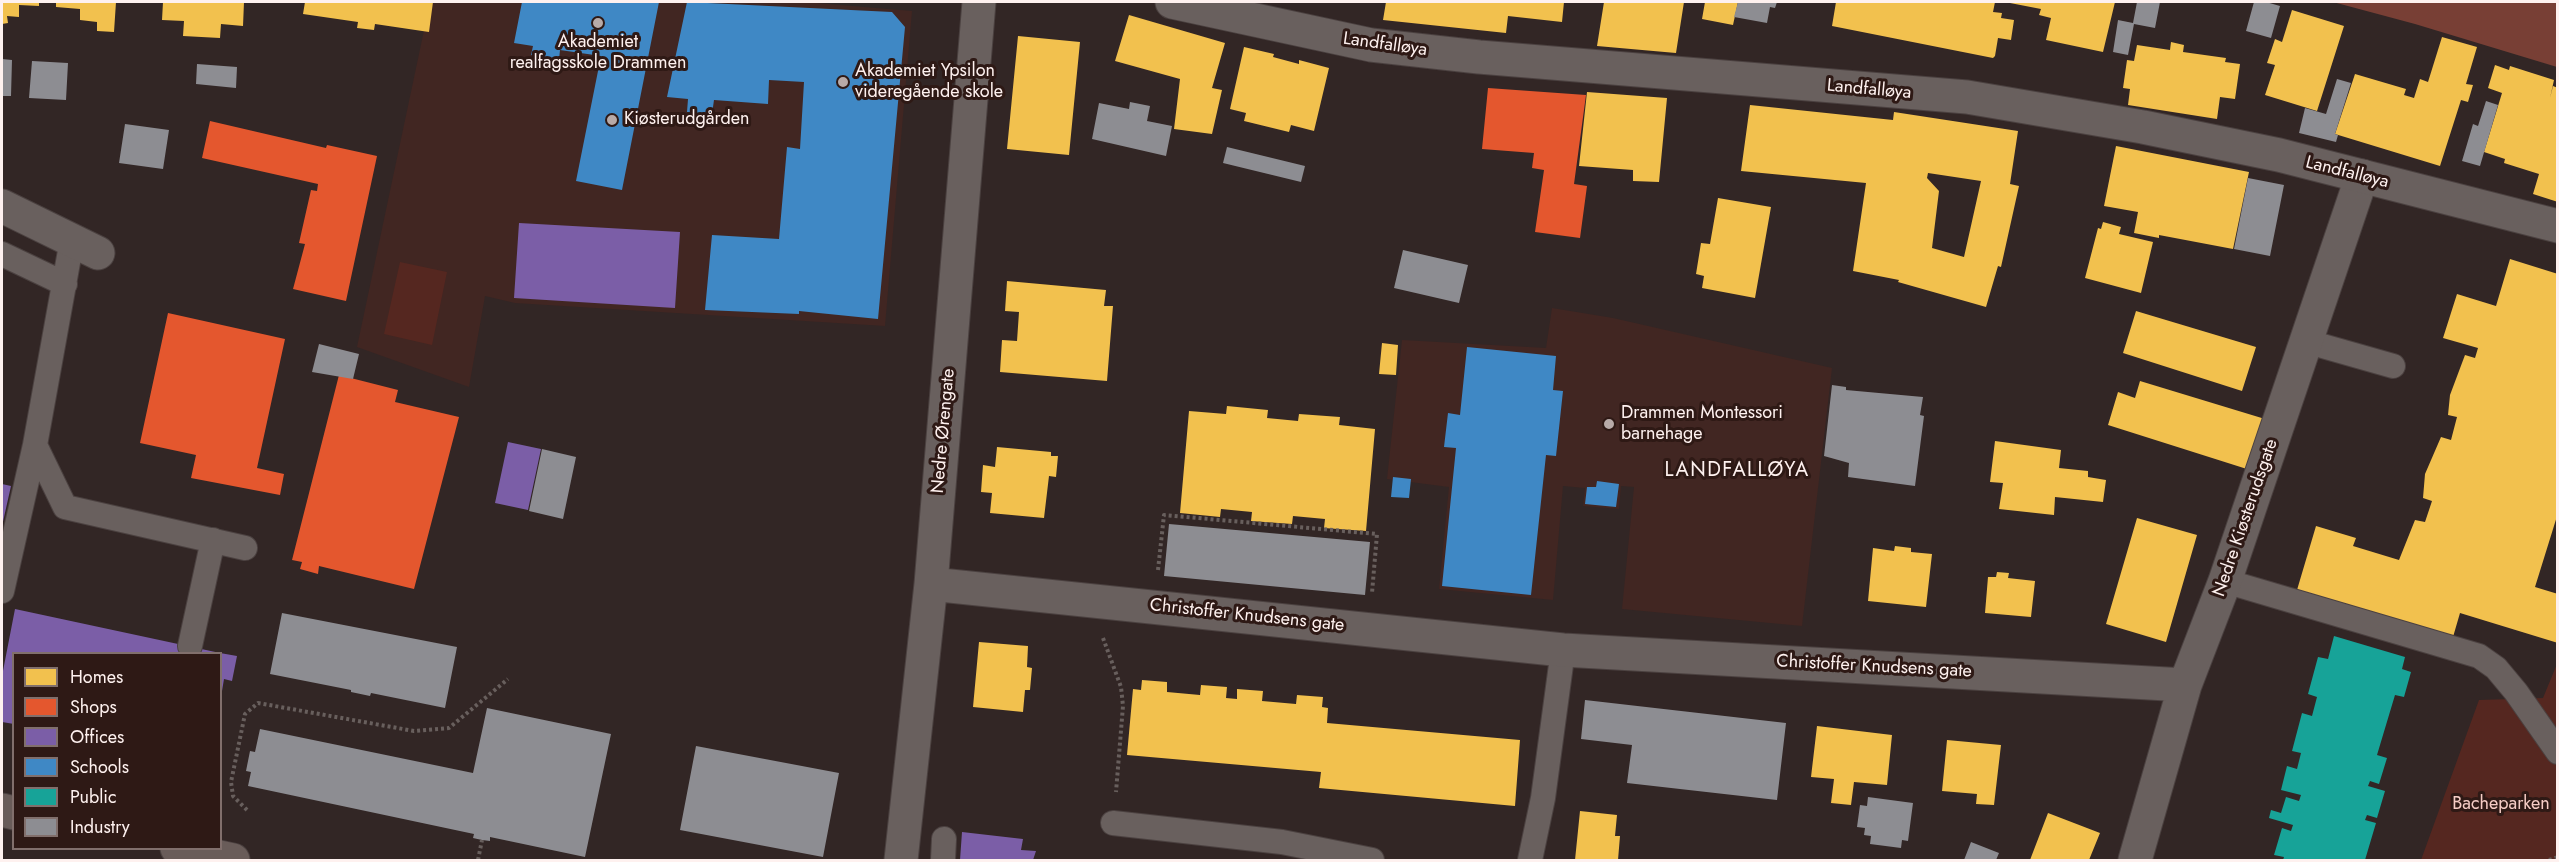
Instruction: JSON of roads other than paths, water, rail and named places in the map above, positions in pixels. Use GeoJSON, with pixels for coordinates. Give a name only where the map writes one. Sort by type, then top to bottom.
{"type":"FeatureCollection","features":[{"type":"Feature","properties":{"kind":"main road"},"geometry":{"type":"LineString","coordinates":[[182,850],[232,861]]}},
{"type":"Feature","properties":{"kind":"street","name":"Nedre Ørengate"},"geometry":{"type":"LineString","coordinates":[[901,861],[931,584],[979,2]]}},
{"type":"Feature","properties":{"kind":"street","name":"Landfalløya"},"geometry":{"type":"LineString","coordinates":[[1172,2],[1355,43],[1479,57],[1967,97],[2154,130],[2278,155],[2558,226]]}},
{"type":"Feature","properties":{"kind":"street","name":"Nedre Kiøsterudsgate"},"geometry":{"type":"LineString","coordinates":[[2135,861],[2185,685],[2225,580],[2362,176]]}},
{"type":"Feature","properties":{"kind":"street"},"geometry":{"type":"LineString","coordinates":[[2,206],[85,246]]}},
{"type":"Feature","properties":{"kind":"street","name":"Christoffer Knudsens gate"},"geometry":{"type":"LineString","coordinates":[[931,584],[1563,650],[2185,685]]}},
{"type":"Feature","properties":{"kind":"lane"},"geometry":{"type":"LineString","coordinates":[[2,591],[35,445],[65,284],[85,246]]}},
{"type":"Feature","properties":{"kind":"lane"},"geometry":{"type":"LineString","coordinates":[[2,254],[65,284]]}},
{"type":"Feature","properties":{"kind":"lane"},"geometry":{"type":"LineString","coordinates":[[2305,341],[2393,366]]}},
{"type":"Feature","properties":{"kind":"lane"},"geometry":{"type":"LineString","coordinates":[[35,445],[65,507],[245,548]]}},
{"type":"Feature","properties":{"kind":"lane"},"geometry":{"type":"LineString","coordinates":[[190,646],[213,540]]}},
{"type":"Feature","properties":{"kind":"lane"},"geometry":{"type":"LineString","coordinates":[[2225,580],[2479,656],[2496,668],[2516,692],[2558,752]]}},
{"type":"Feature","properties":{"kind":"lane"},"geometry":{"type":"LineString","coordinates":[[1530,861],[1543,798],[1563,650]]}},
{"type":"Feature","properties":{"kind":"lane"},"geometry":{"type":"LineString","coordinates":[[1113,823],[1282,842],[1372,861]]}},
{"type":"Feature","properties":{"kind":"place","name":"Akademiet realfagsskole Drammen"},"geometry":{"type":"Point","coordinates":[598,23]}},
{"type":"Feature","properties":{"kind":"place","name":"Akademiet Ypsilon videregående skole"},"geometry":{"type":"Point","coordinates":[843,82]}},
{"type":"Feature","properties":{"kind":"place","name":"Kiøsterudgården"},"geometry":{"type":"Point","coordinates":[612,120]}},
{"type":"Feature","properties":{"kind":"place","name":"Drammen Montessori barnehage"},"geometry":{"type":"Point","coordinates":[1609,424]}},
{"type":"Feature","properties":{"kind":"district","name":"LANDFALLØYA"},"geometry":{"type":"Point","coordinates":[1737,471]}},
{"type":"Feature","properties":{"kind":"park label","name":"Bacheparken"},"geometry":{"type":"Point","coordinates":[2501,805]}}]}
